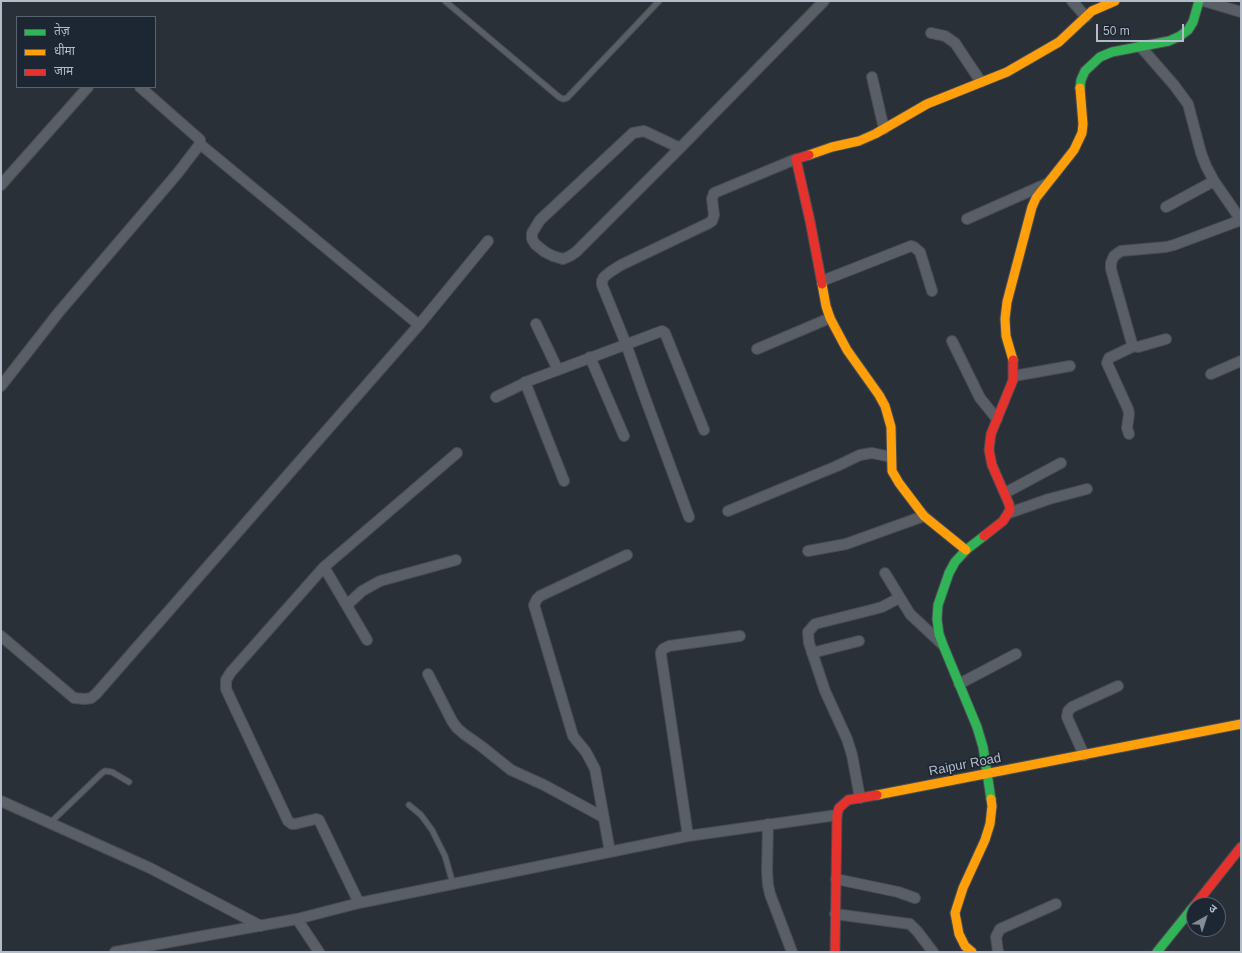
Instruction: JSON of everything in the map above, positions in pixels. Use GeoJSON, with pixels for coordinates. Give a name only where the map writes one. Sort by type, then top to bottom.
{"type":"FeatureCollection","features":[{"type":"Feature","properties":{"kind":"street"},"geometry":{"type":"LineString","coordinates":[[680,148],[644,131],[633,133],[540,220],[532,233],[532,239],[535,244],[544,252],[553,256],[563,259],[570,256],[680,148],[824,1]]}},
{"type":"Feature","properties":{"kind":"street"},"geometry":{"type":"LineString","coordinates":[[1072,1],[1086,16]]}},
{"type":"Feature","properties":{"kind":"street"},"geometry":{"type":"LineString","coordinates":[[689,517],[626,344],[602,286],[604,277],[621,265],[709,223],[714,215],[712,199],[714,193],[796,159],[832,147],[859,141],[875,134],[900,118],[927,104],[1007,72],[1060,42],[1086,16],[1097,8],[1115,1]]}},
{"type":"Feature","properties":{"kind":"street"},"geometry":{"type":"LineString","coordinates":[[972,952],[965,946],[959,934],[955,913],[963,888],[985,840],[990,824],[992,806],[983,747],[977,727],[939,634],[937,619],[938,606],[952,567],[966,550],[1003,521],[1009,513],[1010,507],[992,464],[989,450],[991,434],[1014,376],[1014,363],[1006,336],[1005,319],[1007,302],[1032,207],[1036,198],[1074,150],[1082,133],[1083,124],[1079,92],[1081,80],[1085,71],[1100,57],[1112,52],[1168,41],[1180,36],[1188,30],[1193,22],[1199,1]]}},
{"type":"Feature","properties":{"kind":"street"},"geometry":{"type":"LineString","coordinates":[[1204,1],[1241,12]]}},
{"type":"Feature","properties":{"kind":"street"},"geometry":{"type":"LineString","coordinates":[[931,33],[945,36],[955,43],[981,82]]}},
{"type":"Feature","properties":{"kind":"street"},"geometry":{"type":"LineString","coordinates":[[1134,346],[1130,341],[1111,269],[1111,260],[1116,254],[1120,251],[1166,248],[1174,246],[1241,220],[1214,181],[1200,153],[1188,104],[1174,85],[1140,46]]}},
{"type":"Feature","properties":{"kind":"street"},"geometry":{"type":"LineString","coordinates":[[872,78],[884,128]]}},
{"type":"Feature","properties":{"kind":"street"},"geometry":{"type":"LineString","coordinates":[[1,185],[87,88]]}},
{"type":"Feature","properties":{"kind":"street"},"geometry":{"type":"LineString","coordinates":[[141,88],[198,138],[200,140],[200,144],[419,325]]}},
{"type":"Feature","properties":{"kind":"street"},"geometry":{"type":"LineString","coordinates":[[1,386],[59,312],[177,174],[200,144]]}},
{"type":"Feature","properties":{"kind":"street"},"geometry":{"type":"LineString","coordinates":[[796,159],[826,306],[830,318],[846,350],[879,395],[885,406],[891,427],[890,457],[892,471],[924,516],[966,550]]}},
{"type":"Feature","properties":{"kind":"street"},"geometry":{"type":"LineString","coordinates":[[1166,207],[1214,181]]}},
{"type":"Feature","properties":{"kind":"street"},"geometry":{"type":"LineString","coordinates":[[967,219],[1049,183]]}},
{"type":"Feature","properties":{"kind":"street"},"geometry":{"type":"LineString","coordinates":[[1,636],[74,698],[91,698],[96,694],[419,325],[488,242]]}},
{"type":"Feature","properties":{"kind":"street"},"geometry":{"type":"LineString","coordinates":[[822,281],[911,246],[918,250],[922,256],[932,291]]}},
{"type":"Feature","properties":{"kind":"street"},"geometry":{"type":"LineString","coordinates":[[757,349],[830,318]]}},
{"type":"Feature","properties":{"kind":"street"},"geometry":{"type":"LineString","coordinates":[[536,324],[558,370]]}},
{"type":"Feature","properties":{"kind":"street"},"geometry":{"type":"LineString","coordinates":[[496,397],[525,382],[661,331],[665,332],[704,430]]}},
{"type":"Feature","properties":{"kind":"street"},"geometry":{"type":"LineString","coordinates":[[1129,434],[1127,428],[1129,414],[1128,409],[1107,363],[1109,358],[1134,346],[1138,347],[1166,339]]}},
{"type":"Feature","properties":{"kind":"street"},"geometry":{"type":"LineString","coordinates":[[952,341],[980,398],[998,419]]}},
{"type":"Feature","properties":{"kind":"street"},"geometry":{"type":"LineString","coordinates":[[590,358],[624,436]]}},
{"type":"Feature","properties":{"kind":"street"},"geometry":{"type":"LineString","coordinates":[[1211,374],[1241,361]]}},
{"type":"Feature","properties":{"kind":"street"},"geometry":{"type":"LineString","coordinates":[[1014,376],[1070,366]]}},
{"type":"Feature","properties":{"kind":"street"},"geometry":{"type":"LineString","coordinates":[[525,382],[564,481]]}},
{"type":"Feature","properties":{"kind":"street"},"geometry":{"type":"LineString","coordinates":[[359,904],[320,820],[316,819],[295,824],[288,821],[225,684],[227,676],[324,567],[457,453]]}},
{"type":"Feature","properties":{"kind":"street"},"geometry":{"type":"LineString","coordinates":[[728,511],[860,455],[872,453],[890,457]]}},
{"type":"Feature","properties":{"kind":"street"},"geometry":{"type":"LineString","coordinates":[[1005,493],[1061,463]]}},
{"type":"Feature","properties":{"kind":"street"},"geometry":{"type":"LineString","coordinates":[[1009,513],[1049,499],[1087,489]]}},
{"type":"Feature","properties":{"kind":"street"},"geometry":{"type":"LineString","coordinates":[[808,551],[846,544],[924,516]]}},
{"type":"Feature","properties":{"kind":"street"},"geometry":{"type":"LineString","coordinates":[[610,852],[595,769],[586,752],[573,736],[534,605],[540,596],[627,555]]}},
{"type":"Feature","properties":{"kind":"street"},"geometry":{"type":"LineString","coordinates":[[348,605],[362,591],[380,581],[456,560]]}},
{"type":"Feature","properties":{"kind":"street"},"geometry":{"type":"LineString","coordinates":[[324,567],[348,605],[367,640]]}},
{"type":"Feature","properties":{"kind":"street"},"geometry":{"type":"LineString","coordinates":[[884,573],[910,614],[943,645]]}},
{"type":"Feature","properties":{"kind":"street"},"geometry":{"type":"LineString","coordinates":[[860,798],[847,739],[826,691],[812,653],[808,632],[815,624],[882,607],[899,598]]}},
{"type":"Feature","properties":{"kind":"street"},"geometry":{"type":"LineString","coordinates":[[688,836],[661,652],[669,646],[740,636]]}},
{"type":"Feature","properties":{"kind":"street"},"geometry":{"type":"LineString","coordinates":[[812,653],[859,641]]}},
{"type":"Feature","properties":{"kind":"street"},"geometry":{"type":"LineString","coordinates":[[960,684],[1016,654]]}},
{"type":"Feature","properties":{"kind":"street"},"geometry":{"type":"LineString","coordinates":[[428,674],[452,721],[464,734],[511,770],[544,785],[604,817]]}},
{"type":"Feature","properties":{"kind":"street"},"geometry":{"type":"LineString","coordinates":[[1084,755],[1069,722],[1067,714],[1068,711],[1072,707],[1118,686]]}},
{"type":"Feature","properties":{"kind":"street","name":"Raipur Road"},"geometry":{"type":"LineString","coordinates":[[837,815],[839,808],[848,800],[1241,724]]}},
{"type":"Feature","properties":{"kind":"street"},"geometry":{"type":"LineString","coordinates":[[1,801],[150,868],[261,926]]}},
{"type":"Feature","properties":{"kind":"street"},"geometry":{"type":"LineString","coordinates":[[115,952],[297,919],[453,884],[688,836],[837,815],[835,952]]}},
{"type":"Feature","properties":{"kind":"street"},"geometry":{"type":"LineString","coordinates":[[768,824],[768,885],[792,952]]}},
{"type":"Feature","properties":{"kind":"street"},"geometry":{"type":"LineString","coordinates":[[1200,897],[1241,847]]}},
{"type":"Feature","properties":{"kind":"street"},"geometry":{"type":"LineString","coordinates":[[836,879],[898,892],[915,898]]}},
{"type":"Feature","properties":{"kind":"street"},"geometry":{"type":"LineString","coordinates":[[998,952],[996,937],[1000,929],[1056,904]]}},
{"type":"Feature","properties":{"kind":"street"},"geometry":{"type":"LineString","coordinates":[[835,914],[910,924],[933,952]]}},
{"type":"Feature","properties":{"kind":"street"},"geometry":{"type":"LineString","coordinates":[[1157,952],[1186,915]]}},
{"type":"Feature","properties":{"kind":"street"},"geometry":{"type":"LineString","coordinates":[[297,919],[319,952]]}},
{"type":"Feature","properties":{"kind":"lane"},"geometry":{"type":"LineString","coordinates":[[445,1],[563,99],[567,98],[659,1]]}},
{"type":"Feature","properties":{"kind":"lane"},"geometry":{"type":"LineString","coordinates":[[50,823],[102,773],[108,771],[112,772],[129,782]]}},
{"type":"Feature","properties":{"kind":"lane"},"geometry":{"type":"LineString","coordinates":[[410,805],[421,815],[432,830],[445,856],[453,884]]}},
{"type":"Feature","properties":{"kind":"traffic: fast"},"geometry":{"type":"LineString","coordinates":[[1080,88],[1081,80],[1085,71],[1100,57],[1112,52],[1169,41],[1180,36],[1188,30],[1193,22],[1199,1]]}},
{"type":"Feature","properties":{"kind":"traffic: fast"},"geometry":{"type":"LineString","coordinates":[[984,536],[966,550],[955,562],[949,573],[938,605],[937,619],[939,634],[943,645],[977,727],[983,747],[991,799]]}},
{"type":"Feature","properties":{"kind":"traffic: fast"},"geometry":{"type":"LineString","coordinates":[[1157,952],[1186,916]]}},
{"type":"Feature","properties":{"kind":"traffic: slow"},"geometry":{"type":"LineString","coordinates":[[809,155],[832,147],[859,141],[875,134],[927,104],[1007,72],[1059,42],[1092,11],[1115,1]]}},
{"type":"Feature","properties":{"kind":"traffic: slow"},"geometry":{"type":"LineString","coordinates":[[1013,360],[1006,336],[1005,319],[1007,302],[1032,207],[1036,198],[1074,150],[1082,133],[1083,124],[1080,88]]}},
{"type":"Feature","properties":{"kind":"traffic: slow"},"geometry":{"type":"LineString","coordinates":[[822,284],[830,318],[847,350],[879,395],[885,406],[891,427],[892,471],[899,483],[924,516],[966,550]]}},
{"type":"Feature","properties":{"kind":"traffic: slow"},"geometry":{"type":"LineString","coordinates":[[877,795],[1241,724]]}},
{"type":"Feature","properties":{"kind":"traffic: slow"},"geometry":{"type":"LineString","coordinates":[[972,952],[965,946],[959,934],[955,913],[963,888],[985,840],[990,824],[992,806],[991,799]]}},
{"type":"Feature","properties":{"kind":"traffic: jam"},"geometry":{"type":"LineString","coordinates":[[809,155],[796,159],[822,284]]}},
{"type":"Feature","properties":{"kind":"traffic: jam"},"geometry":{"type":"LineString","coordinates":[[984,536],[1003,521],[1010,510],[1009,504],[992,465],[989,450],[991,434],[1013,380],[1013,360]]}},
{"type":"Feature","properties":{"kind":"traffic: jam"},"geometry":{"type":"LineString","coordinates":[[835,952],[837,815],[839,808],[848,800],[877,795]]}},
{"type":"Feature","properties":{"kind":"traffic: jam"},"geometry":{"type":"LineString","coordinates":[[1201,897],[1241,847]]}}]}
